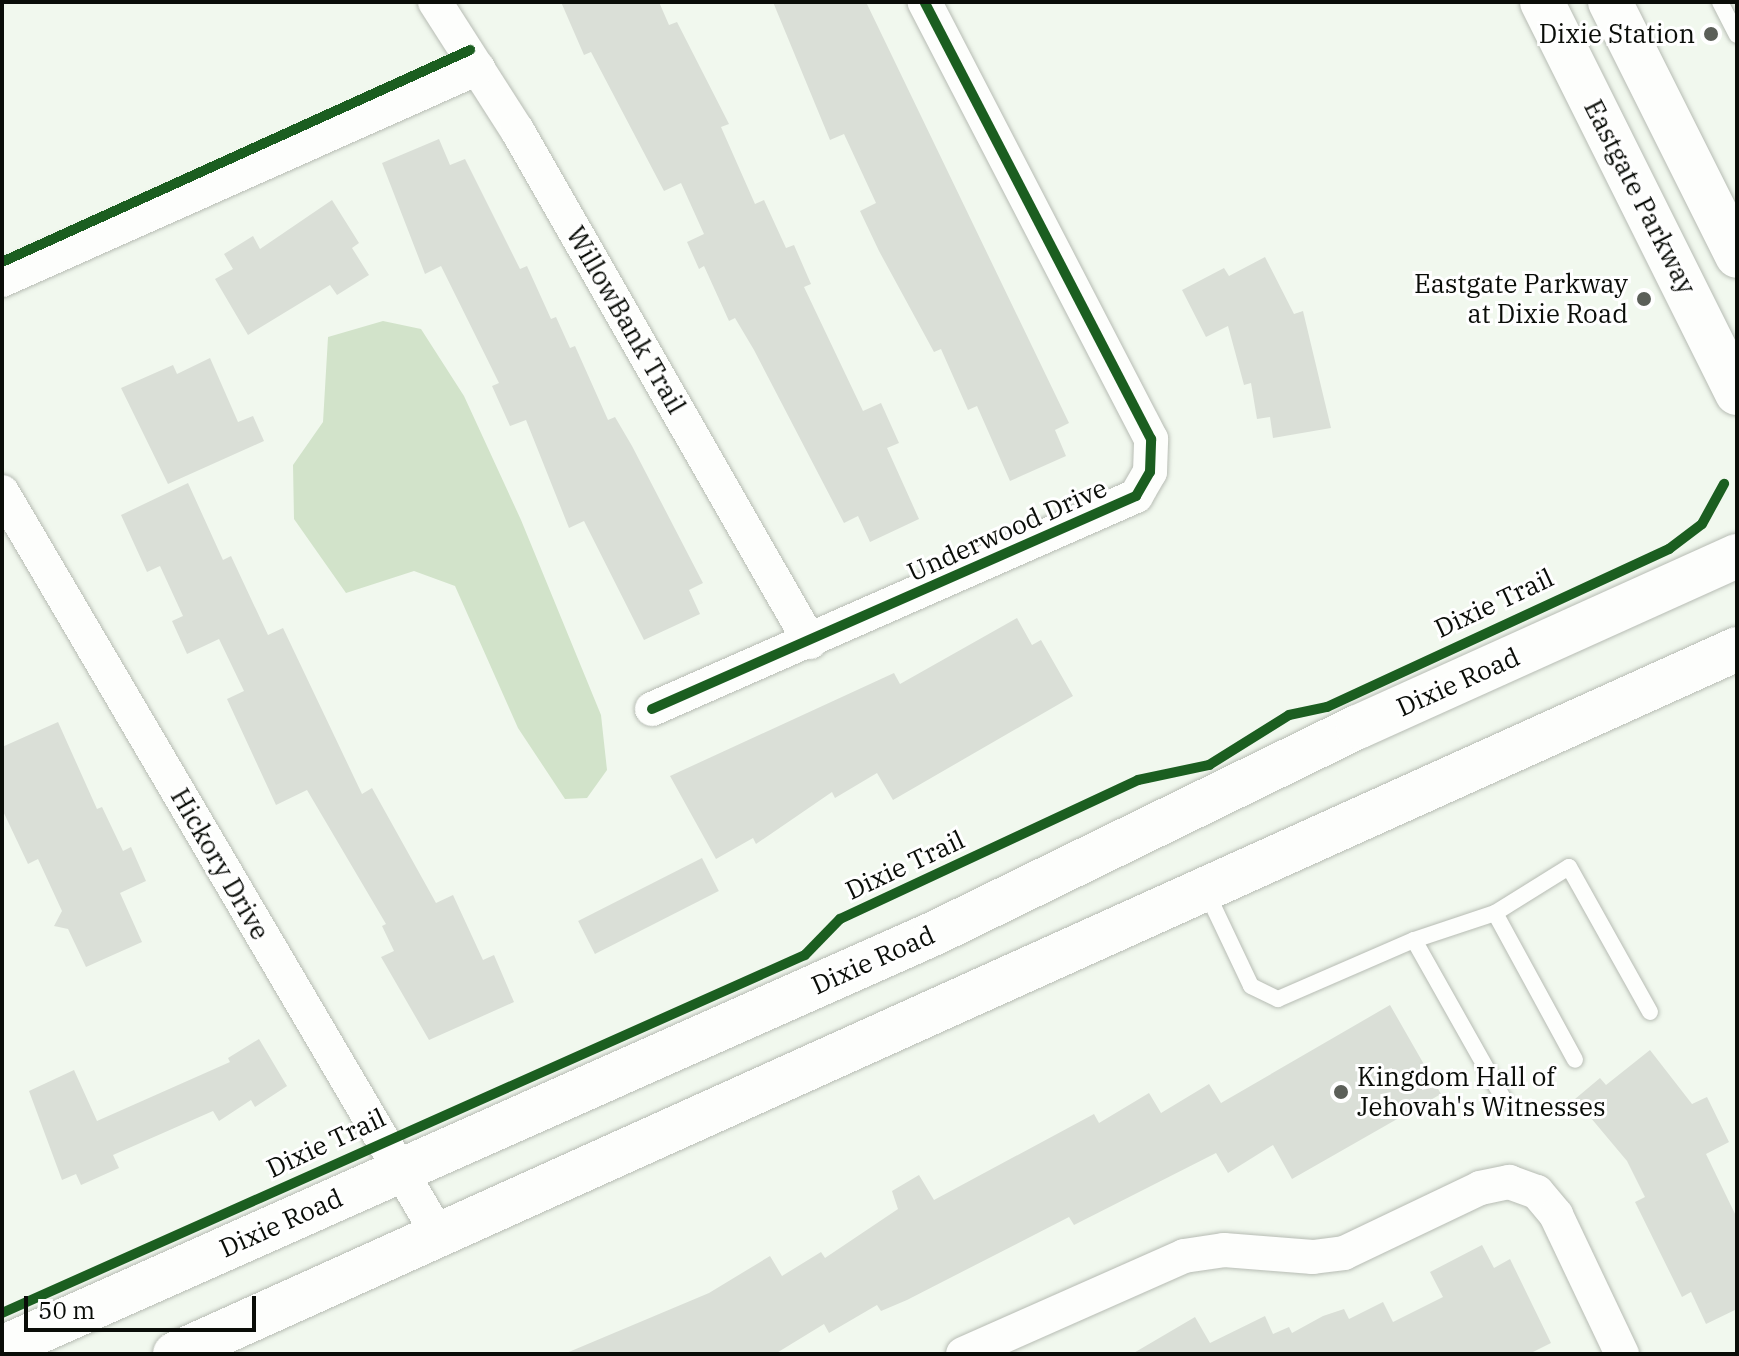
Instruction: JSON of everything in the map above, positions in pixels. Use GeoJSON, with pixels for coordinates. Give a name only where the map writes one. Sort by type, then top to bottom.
{"type":"FeatureCollection","features":[{"type":"Feature","properties":{"kind":"main road","name":"Eastgate Parkway"},"geometry":{"type":"LineString","coordinates":[[1542,2],[1737,393]]}},
{"type":"Feature","properties":{"kind":"main road"},"geometry":{"type":"LineString","coordinates":[[1610,2],[1737,256]]}},
{"type":"Feature","properties":{"kind":"main road","name":"Dixie Road"},"geometry":{"type":"LineString","coordinates":[[2,1348],[935,933],[1358,727],[1737,556]]}},
{"type":"Feature","properties":{"kind":"main road"},"geometry":{"type":"LineString","coordinates":[[175,1354],[1737,649]]}},
{"type":"Feature","properties":{"kind":"main road"},"geometry":{"type":"LineString","coordinates":[[1688,671],[1737,678]]}},
{"type":"Feature","properties":{"kind":"street","name":"WillowBank Trail"},"geometry":{"type":"LineString","coordinates":[[435,2],[478,68],[810,642]]}},
{"type":"Feature","properties":{"kind":"street","name":"Underwood Drive"},"geometry":{"type":"LineString","coordinates":[[652,709],[1136,496],[1150,472],[1151,439],[924,2]]}},
{"type":"Feature","properties":{"kind":"street"},"geometry":{"type":"LineString","coordinates":[[2,280],[478,68]]}},
{"type":"Feature","properties":{"kind":"street","name":"Hickory Drive"},"geometry":{"type":"LineString","coordinates":[[2,492],[439,1236]]}},
{"type":"Feature","properties":{"kind":"street"},"geometry":{"type":"LineString","coordinates":[[963,1354],[1184,1256],[1224,1250],[1313,1257],[1344,1253],[1480,1188],[1509,1182],[1537,1192],[1556,1215],[1622,1354]]}},
{"type":"Feature","properties":{"kind":"lane"},"geometry":{"type":"LineString","coordinates":[[1720,2],[1737,35]]}},
{"type":"Feature","properties":{"kind":"lane"},"geometry":{"type":"LineString","coordinates":[[1205,889],[1251,986],[1267,998],[1289,997],[1414,940],[1495,913],[1569,867],[1650,1012]]}},
{"type":"Feature","properties":{"kind":"lane"},"geometry":{"type":"LineString","coordinates":[[1495,913],[1575,1060]]}},
{"type":"Feature","properties":{"kind":"lane"},"geometry":{"type":"LineString","coordinates":[[1414,940],[1504,1100]]}},
{"type":"Feature","properties":{"kind":"green space"},"geometry":{"type":"Polygon","coordinates":[[[383,321],[421,329],[464,396],[521,520],[601,715],[607,770],[587,798],[565,799],[518,728],[455,586],[414,571],[346,593],[294,519],[293,465],[323,422],[328,337],[383,321]]]}},
{"type":"Feature","properties":{"kind":"building"},"geometry":{"type":"Polygon","coordinates":[[[561,2],[659,2],[669,25],[677,22],[729,124],[721,127],[755,204],[764,200],[786,248],[794,245],[811,284],[804,287],[863,411],[881,403],[899,443],[887,448],[919,519],[870,542],[858,516],[844,523],[754,350],[735,318],[729,321],[704,266],[699,269],[687,242],[704,234],[681,183],[664,191],[591,52],[584,55],[561,2]]]}},
{"type":"Feature","properties":{"kind":"building"},"geometry":{"type":"Polygon","coordinates":[[[773,2],[866,2],[1069,423],[1055,430],[1066,456],[1010,481],[977,406],[968,410],[941,349],[934,352],[879,251],[860,211],[876,203],[844,134],[830,140],[773,2]]]}},
{"type":"Feature","properties":{"kind":"building"},"geometry":{"type":"Polygon","coordinates":[[[439,139],[450,165],[465,159],[520,269],[527,266],[551,319],[556,317],[570,348],[575,346],[608,420],[615,417],[632,446],[703,583],[689,590],[700,614],[644,640],[584,521],[569,528],[526,420],[510,426],[492,386],[499,383],[441,266],[425,274],[382,163],[439,139]]]}},
{"type":"Feature","properties":{"kind":"building"},"geometry":{"type":"Polygon","coordinates":[[[332,200],[359,243],[352,248],[369,275],[337,295],[330,285],[248,335],[215,279],[233,269],[224,254],[253,236],[260,249],[332,200]]]}},
{"type":"Feature","properties":{"kind":"building"},"geometry":{"type":"Polygon","coordinates":[[[1265,257],[1294,314],[1303,311],[1331,428],[1273,438],[1270,417],[1257,419],[1251,383],[1244,385],[1228,326],[1206,337],[1182,290],[1224,268],[1229,276],[1265,257]]]}},
{"type":"Feature","properties":{"kind":"building"},"geometry":{"type":"Polygon","coordinates":[[[210,358],[238,422],[253,416],[264,441],[168,484],[121,388],[173,365],[177,374],[210,358]]]}},
{"type":"Feature","properties":{"kind":"building"},"geometry":{"type":"Polygon","coordinates":[[[188,483],[223,560],[231,556],[268,635],[283,628],[362,794],[372,788],[436,903],[453,895],[483,960],[494,955],[514,1002],[429,1040],[381,957],[394,951],[382,926],[386,924],[307,790],[276,805],[227,699],[244,691],[219,639],[187,654],[172,621],[183,616],[160,566],[147,572],[121,515],[188,483]]]}},
{"type":"Feature","properties":{"kind":"building"},"geometry":{"type":"Polygon","coordinates":[[[1017,618],[1032,645],[1041,640],[1073,696],[893,800],[877,773],[835,798],[832,792],[756,844],[753,838],[716,859],[670,776],[894,673],[900,684],[1017,618]]]}},
{"type":"Feature","properties":{"kind":"building"},"geometry":{"type":"Polygon","coordinates":[[[58,722],[97,809],[102,807],[123,851],[131,847],[146,881],[120,893],[142,942],[86,967],[68,929],[54,926],[62,911],[38,859],[28,864],[2,809],[2,747],[58,722]]]}},
{"type":"Feature","properties":{"kind":"building"},"geometry":{"type":"Polygon","coordinates":[[[702,858],[719,891],[595,954],[578,921],[702,858]]]}},
{"type":"Feature","properties":{"kind":"building"},"geometry":{"type":"Polygon","coordinates":[[[1390,1005],[1441,1094],[1292,1179],[1273,1145],[1228,1173],[1216,1153],[1074,1225],[1069,1217],[907,1300],[881,1311],[877,1305],[829,1333],[824,1324],[775,1354],[564,1354],[709,1293],[770,1256],[782,1276],[821,1252],[825,1258],[898,1209],[892,1191],[919,1175],[934,1200],[1094,1114],[1099,1123],[1149,1093],[1161,1113],[1209,1084],[1221,1103],[1390,1005]]]}},
{"type":"Feature","properties":{"kind":"building"},"geometry":{"type":"Polygon","coordinates":[[[259,1039],[287,1086],[255,1107],[251,1100],[219,1121],[213,1111],[113,1155],[119,1168],[81,1185],[76,1174],[62,1180],[29,1091],[74,1070],[97,1121],[230,1062],[228,1058],[259,1039]]]}},
{"type":"Feature","properties":{"kind":"building"},"geometry":{"type":"Polygon","coordinates":[[[1650,1050],[1692,1104],[1707,1097],[1729,1142],[1706,1154],[1737,1218],[1737,1309],[1706,1324],[1691,1292],[1682,1297],[1635,1202],[1645,1197],[1627,1161],[1575,1099],[1600,1078],[1606,1085],[1650,1050]]]}},
{"type":"Feature","properties":{"kind":"building"},"geometry":{"type":"Polygon","coordinates":[[[1482,1245],[1494,1268],[1510,1259],[1551,1343],[1529,1354],[1132,1354],[1195,1317],[1210,1343],[1265,1316],[1273,1334],[1289,1327],[1292,1333],[1323,1316],[1344,1309],[1349,1319],[1383,1302],[1393,1322],[1443,1297],[1430,1272],[1482,1245]]]}},
{"type":"Feature","properties":{"kind":"cycle path"},"geometry":{"type":"LineString","coordinates":[[652,709],[1136,496],[1150,472],[1151,439],[924,2]]}},
{"type":"Feature","properties":{"kind":"cycle path"},"geometry":{"type":"LineString","coordinates":[[2,262],[470,50]]}},
{"type":"Feature","properties":{"kind":"cycle path","name":"Dixie Trail"},"geometry":{"type":"LineString","coordinates":[[2,1313],[805,955],[840,919],[1138,780],[1209,765],[1289,715],[1327,707],[1669,549],[1702,524],[1724,484]]}},
{"type":"Feature","properties":{"kind":"place","name":"Dixie Station"},"geometry":{"type":"Point","coordinates":[1711,34]}},
{"type":"Feature","properties":{"kind":"place","name":"Eastgate Parkway at Dixie Road"},"geometry":{"type":"Point","coordinates":[1644,299]}},
{"type":"Feature","properties":{"kind":"place","name":"Kingdom Hall of Jehovah's Witnesses"},"geometry":{"type":"Point","coordinates":[1341,1092]}}]}
